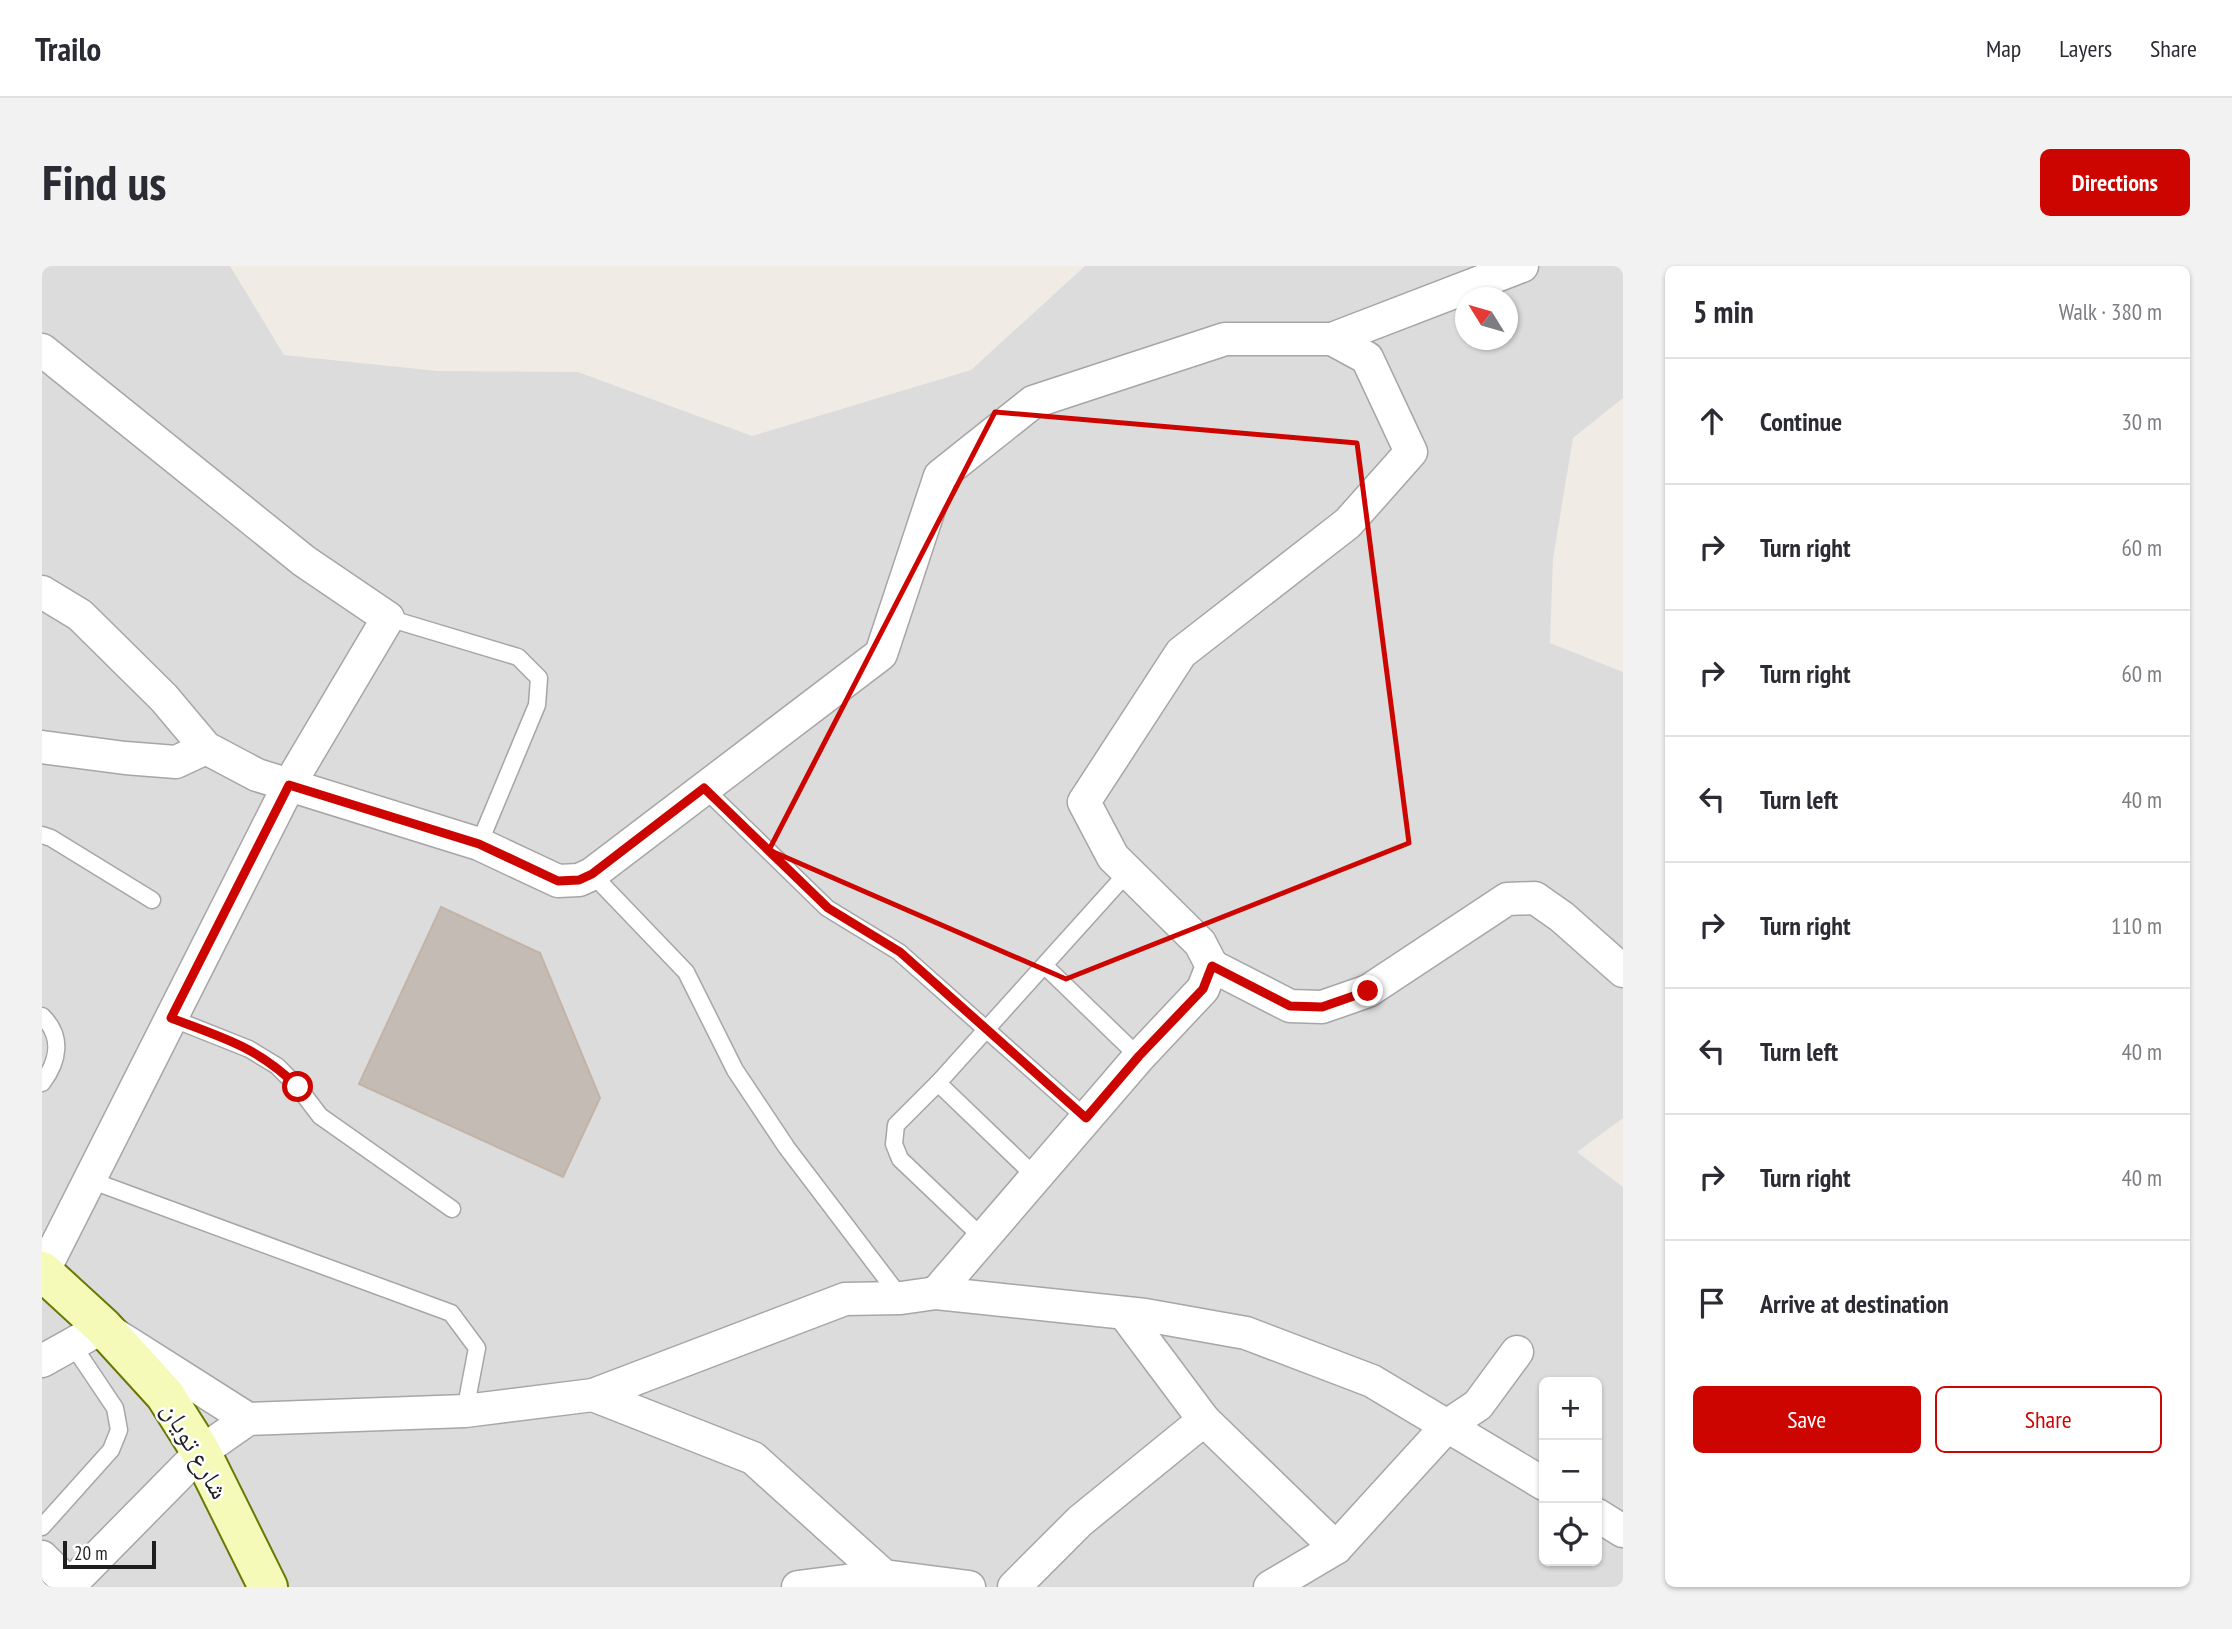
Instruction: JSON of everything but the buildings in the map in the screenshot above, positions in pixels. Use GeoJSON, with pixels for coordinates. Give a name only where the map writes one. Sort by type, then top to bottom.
{"type":"FeatureCollection","features":[{"type":"Feature","properties":{"kind":"main road","name":"شارع تويان"},"geometry":{"type":"LineString","coordinates":[[43,1271],[87,1336],[165,1395],[201,1452],[268,1587]]}},
{"type":"Feature","properties":{"kind":"street"},"geometry":{"type":"LineString","coordinates":[[42,592],[80,615],[164,698],[206,748],[257,775],[479,844],[558,881],[579,880],[592,874],[881,654],[940,476],[1033,402],[1225,340],[1332,339],[1522,266]]}},
{"type":"Feature","properties":{"kind":"street"},"geometry":{"type":"LineString","coordinates":[[1332,339],[1367,358],[1411,452],[1348,523],[1181,653],[1084,802],[1113,857],[1200,943],[1212,966],[1290,1006],[1322,1007],[1368,991],[1507,899],[1535,898],[1562,917],[1623,971]]}},
{"type":"Feature","properties":{"kind":"street"},"geometry":{"type":"LineString","coordinates":[[42,350],[304,561],[388,618],[289,785],[43,1271]]}},
{"type":"Feature","properties":{"kind":"street"},"geometry":{"type":"LineString","coordinates":[[42,747],[176,762],[206,748]]}},
{"type":"Feature","properties":{"kind":"street"},"geometry":{"type":"LineString","coordinates":[[936,1293],[1139,1056],[1203,989],[1212,966]]}},
{"type":"Feature","properties":{"kind":"street"},"geometry":{"type":"LineString","coordinates":[[42,1361],[87,1336],[248,1419],[465,1410],[593,1395],[845,1299],[901,1298],[936,1293],[1145,1315],[1246,1333],[1372,1381],[1539,1480]]}},
{"type":"Feature","properties":{"kind":"street"},"geometry":{"type":"LineString","coordinates":[[1124,1313],[1204,1420],[1336,1548]]}},
{"type":"Feature","properties":{"kind":"street"},"geometry":{"type":"LineString","coordinates":[[1270,1587],[1336,1548],[1448,1425],[1478,1405],[1517,1352]]}},
{"type":"Feature","properties":{"kind":"street"},"geometry":{"type":"LineString","coordinates":[[593,1395],[753,1458],[884,1576]]}},
{"type":"Feature","properties":{"kind":"street"},"geometry":{"type":"LineString","coordinates":[[42,1557],[69,1586],[201,1452],[248,1419]]}},
{"type":"Feature","properties":{"kind":"street"},"geometry":{"type":"LineString","coordinates":[[1014,1587],[1080,1521],[1204,1420]]}},
{"type":"Feature","properties":{"kind":"street"},"geometry":{"type":"LineString","coordinates":[[1602,1518],[1623,1531]]}},
{"type":"Feature","properties":{"kind":"street"},"geometry":{"type":"LineString","coordinates":[[798,1587],[884,1576],[969,1587]]}},
{"type":"Feature","properties":{"kind":"lane"},"geometry":{"type":"LineString","coordinates":[[388,618],[518,657],[539,678],[537,705],[479,844]]}},
{"type":"Feature","properties":{"kind":"lane"},"geometry":{"type":"LineString","coordinates":[[704,788],[828,908],[900,952],[1086,1118]]}},
{"type":"Feature","properties":{"kind":"lane"},"geometry":{"type":"LineString","coordinates":[[42,835],[152,900]]}},
{"type":"Feature","properties":{"kind":"lane"},"geometry":{"type":"LineString","coordinates":[[984,1238],[900,1159],[894,1144],[895,1125],[938,1083],[1128,872]]}},
{"type":"Feature","properties":{"kind":"lane"},"geometry":{"type":"LineString","coordinates":[[592,874],[686,972],[743,1081],[788,1148],[901,1298]]}},
{"type":"Feature","properties":{"kind":"lane"},"geometry":{"type":"LineString","coordinates":[[1045,966],[1139,1056]]}},
{"type":"Feature","properties":{"kind":"lane"},"geometry":{"type":"LineString","coordinates":[[42,1016],[50,1024],[57,1040],[57,1056],[42,1083]]}},
{"type":"Feature","properties":{"kind":"lane"},"geometry":{"type":"LineString","coordinates":[[171,1018],[249,1049],[276,1066],[298,1087],[320,1116],[452,1209]]}},
{"type":"Feature","properties":{"kind":"lane"},"geometry":{"type":"LineString","coordinates":[[938,1083],[1036,1177]]}},
{"type":"Feature","properties":{"kind":"lane"},"geometry":{"type":"LineString","coordinates":[[90,1180],[451,1313],[477,1348],[465,1410]]}},
{"type":"Feature","properties":{"kind":"lane"},"geometry":{"type":"LineString","coordinates":[[42,1527],[111,1450],[120,1430],[116,1408],[87,1336]]}},
{"type":"Feature","properties":{"kind":"highlighted area"},"geometry":{"type":"Polygon","coordinates":[[[995,412],[1357,443],[1409,843],[1066,979],[769,850],[995,412]]]}},
{"type":"Feature","properties":{"kind":"shaded area"},"geometry":{"type":"Polygon","coordinates":[[[42,266],[230,266],[284,355],[437,371],[578,372],[752,436],[971,370],[1085,266],[1623,266],[1623,398],[1573,438],[1553,559],[1550,643],[1623,672],[1623,1118],[1577,1152],[1623,1187],[1623,1587],[42,1587],[42,266]]]}},
{"type":"Feature","properties":{"kind":"route"},"geometry":{"type":"LineString","coordinates":[[298,1087],[276,1066],[249,1049],[171,1018],[289,785],[479,844],[558,881],[579,880],[592,874],[704,788],[828,908],[900,952],[1086,1118],[1139,1056],[1203,989],[1212,966],[1290,1006],[1322,1007],[1368,991]]}}]}
